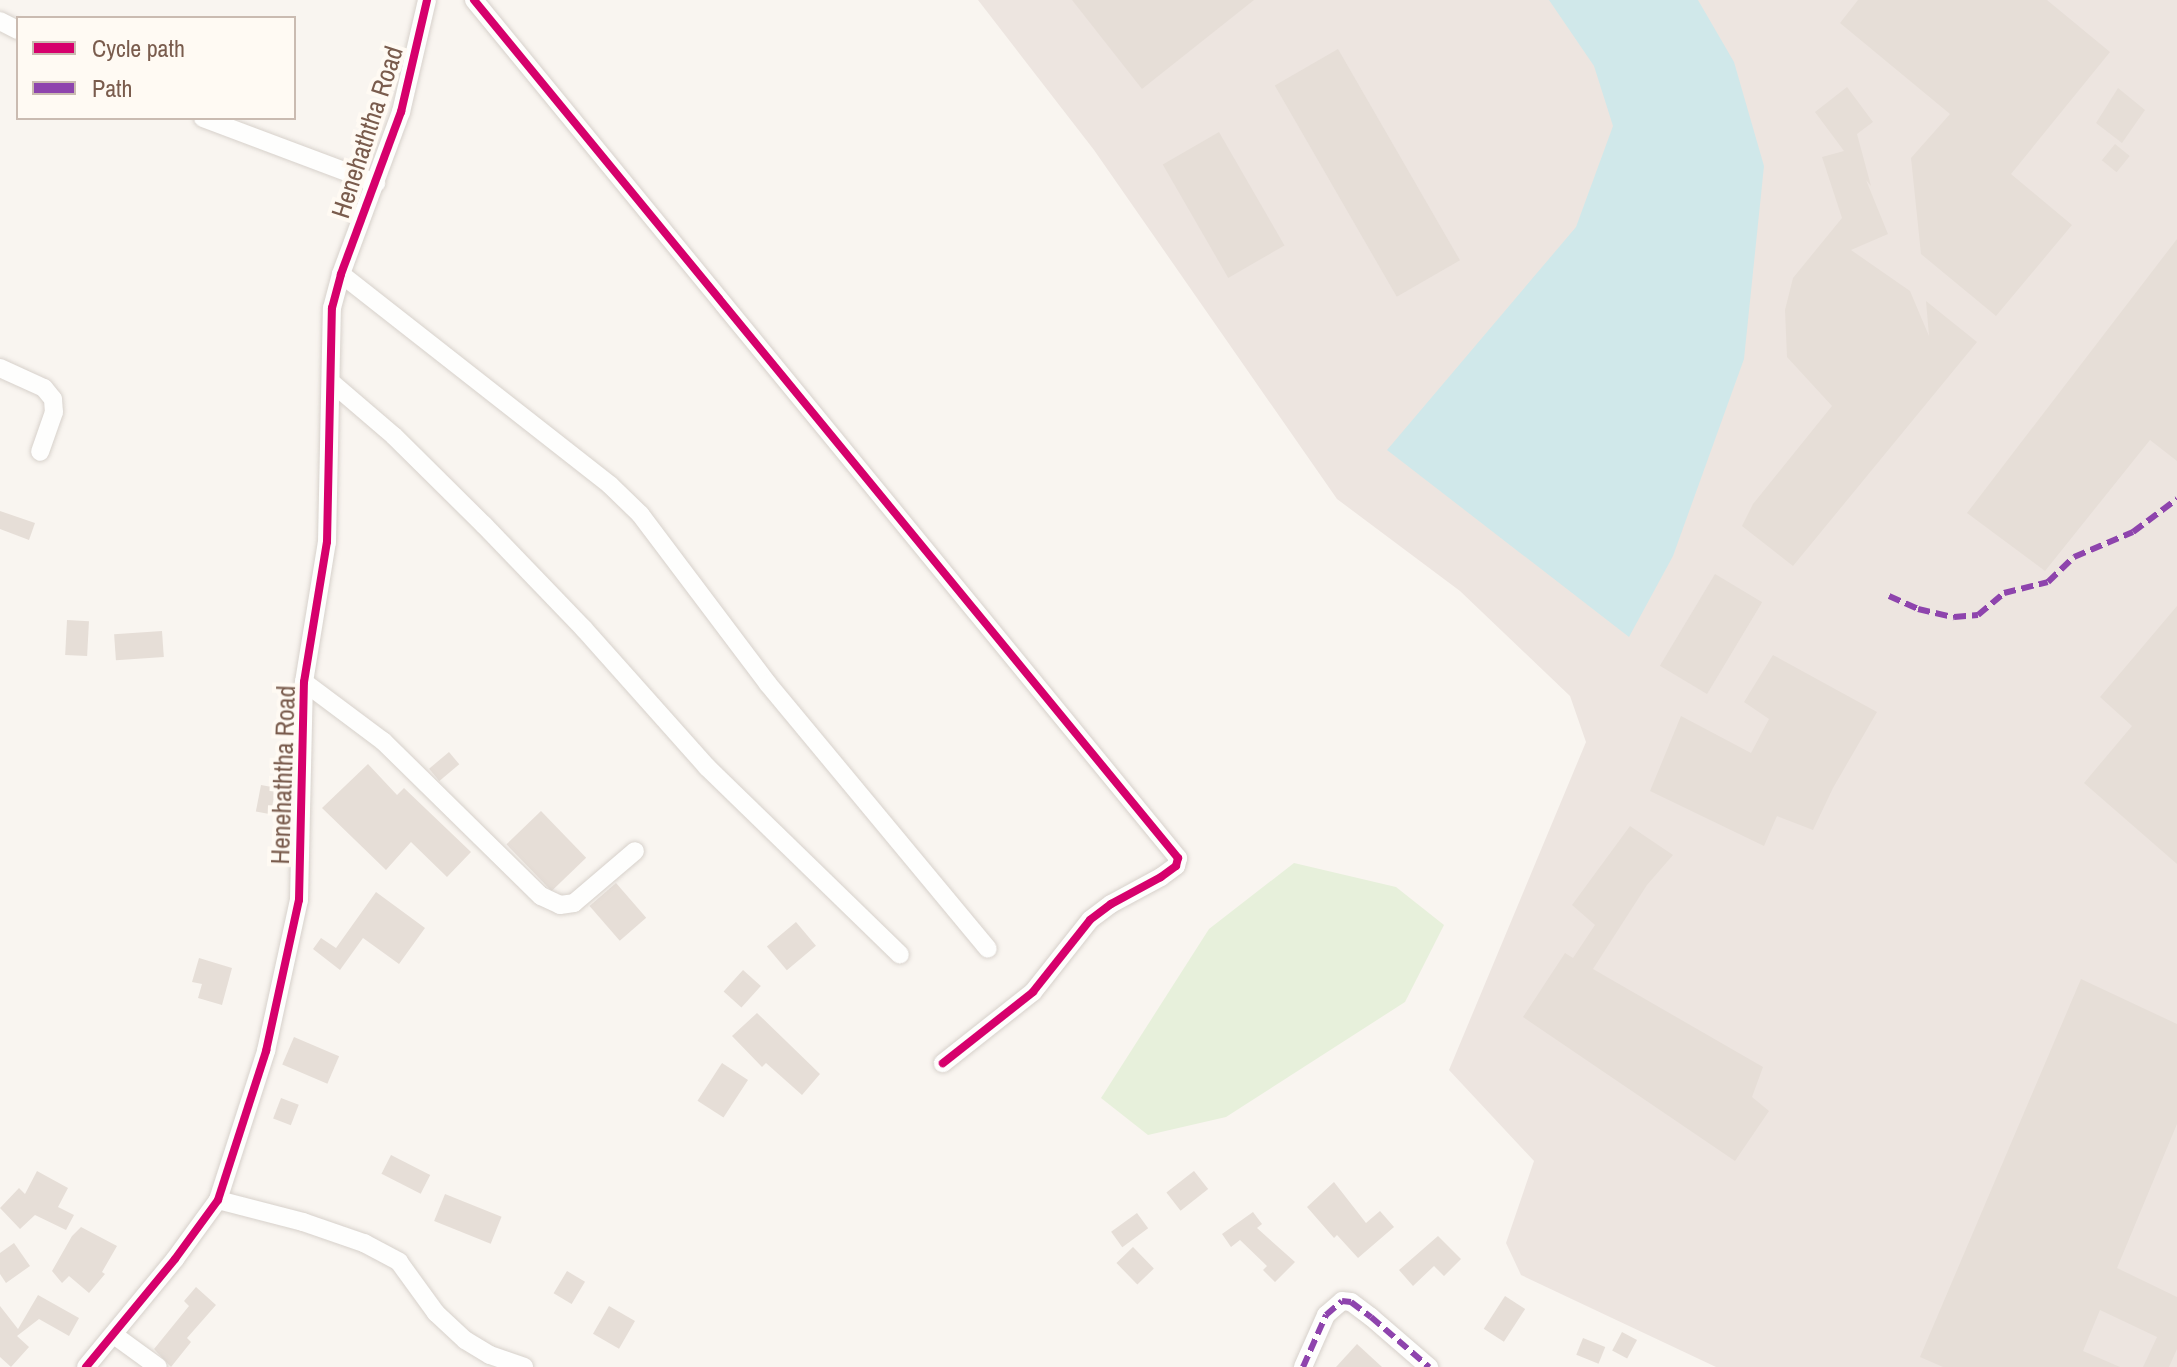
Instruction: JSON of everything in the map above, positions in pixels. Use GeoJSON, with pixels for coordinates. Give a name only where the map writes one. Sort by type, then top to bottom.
{"type":"FeatureCollection","features":[{"type":"Feature","properties":{"kind":"street","name":"Henehaththa Road"},"geometry":{"type":"LineString","coordinates":[[86,1367],[218,1200],[266,1051],[299,900],[304,682],[327,542],[332,308],[341,274],[401,112],[427,0]]}},
{"type":"Feature","properties":{"kind":"street"},"geometry":{"type":"LineString","coordinates":[[474,0],[1178,858],[1176,866],[1161,877],[1111,904],[1090,920],[1033,992],[943,1063]]}},
{"type":"Feature","properties":{"kind":"street"},"geometry":{"type":"LineString","coordinates":[[208,120],[376,183]]}},
{"type":"Feature","properties":{"kind":"street"},"geometry":{"type":"LineString","coordinates":[[341,274],[610,485],[640,514],[768,684],[988,949]]}},
{"type":"Feature","properties":{"kind":"street"},"geometry":{"type":"LineString","coordinates":[[0,368],[44,388],[53,399],[54,412],[40,452]]}},
{"type":"Feature","properties":{"kind":"street"},"geometry":{"type":"LineString","coordinates":[[331,382],[394,436],[484,525],[584,629],[707,767],[900,955]]}},
{"type":"Feature","properties":{"kind":"street"},"geometry":{"type":"LineString","coordinates":[[304,682],[383,741],[541,896],[560,905],[574,903],[635,851]]}},
{"type":"Feature","properties":{"kind":"street"},"geometry":{"type":"LineString","coordinates":[[218,1200],[303,1222],[364,1243],[399,1262],[436,1313],[465,1340],[490,1355],[524,1367]]}},
{"type":"Feature","properties":{"kind":"street"},"geometry":{"type":"LineString","coordinates":[[1303,1367],[1326,1315],[1342,1301],[1351,1302],[1371,1317],[1429,1367]]}},
{"type":"Feature","properties":{"kind":"street"},"geometry":{"type":"LineString","coordinates":[[114,1335],[158,1367]]}},
{"type":"Feature","properties":{"kind":"shaded area"},"geometry":{"type":"Polygon","coordinates":[[[978,0],[2177,0],[2177,1367],[1716,1367],[1521,1275],[1506,1243],[1534,1161],[1449,1070],[1586,742],[1570,696],[1460,591],[1337,499],[1094,150],[978,0]]]}},
{"type":"Feature","properties":{"kind":"green space"},"geometry":{"type":"Polygon","coordinates":[[[1294,863],[1396,887],[1444,925],[1405,1002],[1226,1117],[1148,1135],[1101,1098],[1209,929],[1294,863]]]}},
{"type":"Feature","properties":{"kind":"water"},"geometry":{"type":"Polygon","coordinates":[[[1549,0],[1698,0],[1734,62],[1764,166],[1744,359],[1673,556],[1629,637],[1387,450],[1576,227],[1613,126],[1594,66],[1549,0]]]}},
{"type":"Feature","properties":{"kind":"building"},"geometry":{"type":"Polygon","coordinates":[[[1072,0],[1254,0],[1142,89],[1072,0]]]}},
{"type":"Feature","properties":{"kind":"building"},"geometry":{"type":"Polygon","coordinates":[[[1858,0],[2047,0],[2110,52],[2011,174],[2072,225],[1996,316],[1921,254],[1911,158],[1950,114],[1840,23],[1858,0]]]}},
{"type":"Feature","properties":{"kind":"building"},"geometry":{"type":"Polygon","coordinates":[[[1338,49],[1460,260],[1397,297],[1275,86],[1338,49]]]}},
{"type":"Feature","properties":{"kind":"building"},"geometry":{"type":"Polygon","coordinates":[[[1847,87],[1873,122],[1857,134],[1871,186],[1866,180],[1888,234],[1851,250],[1910,291],[1929,336],[1926,301],[1977,342],[1793,566],[1742,526],[1753,504],[1832,406],[1787,357],[1785,310],[1793,278],[1842,218],[1822,157],[1844,151],[1815,112],[1847,87]]]}},
{"type":"Feature","properties":{"kind":"building"},"geometry":{"type":"Polygon","coordinates":[[[2118,88],[2145,110],[2122,143],[2096,123],[2118,88]]]}},
{"type":"Feature","properties":{"kind":"building"},"geometry":{"type":"Polygon","coordinates":[[[1219,132],[1284,245],[1228,278],[1163,164],[1219,132]]]}},
{"type":"Feature","properties":{"kind":"building"},"geometry":{"type":"Polygon","coordinates":[[[2115,144],[2130,156],[2117,172],[2102,160],[2115,144]]]}},
{"type":"Feature","properties":{"kind":"building"},"geometry":{"type":"Polygon","coordinates":[[[2177,239],[2177,461],[2150,440],[2045,571],[1967,513],[2177,239]]]}},
{"type":"Feature","properties":{"kind":"building"},"geometry":{"type":"Polygon","coordinates":[[[0,511],[35,523],[29,540],[0,529],[0,511]]]}},
{"type":"Feature","properties":{"kind":"building"},"geometry":{"type":"Polygon","coordinates":[[[1715,574],[1762,602],[1707,694],[1660,666],[1715,574]]]}},
{"type":"Feature","properties":{"kind":"building"},"geometry":{"type":"Polygon","coordinates":[[[2177,606],[2177,864],[2084,783],[2132,726],[2100,697],[2177,606]]]}},
{"type":"Feature","properties":{"kind":"building"},"geometry":{"type":"Polygon","coordinates":[[[67,620],[89,621],[87,656],[65,655],[67,620]]]}},
{"type":"Feature","properties":{"kind":"building"},"geometry":{"type":"Polygon","coordinates":[[[162,631],[164,657],[116,660],[114,634],[162,631]]]}},
{"type":"Feature","properties":{"kind":"building"},"geometry":{"type":"Polygon","coordinates":[[[1773,655],[1877,712],[1833,788],[1813,830],[1777,816],[1764,846],[1650,791],[1681,716],[1751,753],[1769,719],[1744,702],[1773,655]]]}},
{"type":"Feature","properties":{"kind":"building"},"geometry":{"type":"Polygon","coordinates":[[[449,752],[459,764],[439,781],[429,769],[449,752]]]}},
{"type":"Feature","properties":{"kind":"building"},"geometry":{"type":"Polygon","coordinates":[[[368,764],[397,795],[404,788],[471,852],[447,877],[411,842],[386,870],[322,808],[368,764]]]}},
{"type":"Feature","properties":{"kind":"building"},"geometry":{"type":"Polygon","coordinates":[[[261,785],[276,788],[271,814],[256,812],[261,785]]]}},
{"type":"Feature","properties":{"kind":"building"},"geometry":{"type":"Polygon","coordinates":[[[541,811],[586,858],[552,891],[506,844],[541,811]]]}},
{"type":"Feature","properties":{"kind":"building"},"geometry":{"type":"Polygon","coordinates":[[[1630,826],[1673,855],[1647,885],[1593,969],[1763,1067],[1752,1097],[1769,1111],[1735,1161],[1523,1017],[1565,953],[1573,958],[1595,925],[1572,905],[1630,826]]]}},
{"type":"Feature","properties":{"kind":"building"},"geometry":{"type":"Polygon","coordinates":[[[616,883],[646,918],[620,941],[590,906],[616,883]]]}},
{"type":"Feature","properties":{"kind":"building"},"geometry":{"type":"Polygon","coordinates":[[[376,892],[425,928],[399,964],[363,938],[340,970],[313,949],[321,938],[336,948],[376,892]]]}},
{"type":"Feature","properties":{"kind":"building"},"geometry":{"type":"Polygon","coordinates":[[[796,922],[816,946],[787,970],[767,946],[796,922]]]}},
{"type":"Feature","properties":{"kind":"building"},"geometry":{"type":"Polygon","coordinates":[[[199,958],[232,968],[222,1005],[198,998],[202,984],[192,982],[199,958]]]}},
{"type":"Feature","properties":{"kind":"building"},"geometry":{"type":"Polygon","coordinates":[[[743,970],[761,986],[741,1008],[724,992],[743,970]]]}},
{"type":"Feature","properties":{"kind":"building"},"geometry":{"type":"Polygon","coordinates":[[[2081,979],[2177,1024],[2177,1124],[2117,1268],[2177,1297],[2177,1349],[2169,1367],[2143,1367],[2157,1337],[2100,1310],[2083,1351],[2120,1367],[1943,1367],[1920,1357],[2081,979]]]}},
{"type":"Feature","properties":{"kind":"building"},"geometry":{"type":"Polygon","coordinates":[[[757,1013],[820,1074],[802,1095],[766,1063],[762,1067],[732,1036],[757,1013]]]}},
{"type":"Feature","properties":{"kind":"building"},"geometry":{"type":"Polygon","coordinates":[[[294,1037],[339,1056],[327,1084],[282,1065],[294,1037]]]}},
{"type":"Feature","properties":{"kind":"building"},"geometry":{"type":"Polygon","coordinates":[[[722,1063],[748,1080],[723,1118],[697,1101],[722,1063]]]}},
{"type":"Feature","properties":{"kind":"building"},"geometry":{"type":"Polygon","coordinates":[[[281,1098],[299,1105],[291,1125],[273,1119],[281,1098]]]}},
{"type":"Feature","properties":{"kind":"building"},"geometry":{"type":"Polygon","coordinates":[[[391,1155],[430,1175],[421,1194],[381,1174],[391,1155]]]}},
{"type":"Feature","properties":{"kind":"building"},"geometry":{"type":"Polygon","coordinates":[[[37,1171],[68,1188],[58,1207],[74,1215],[66,1230],[35,1215],[20,1229],[0,1208],[19,1188],[25,1194],[37,1171]]]}},
{"type":"Feature","properties":{"kind":"building"},"geometry":{"type":"Polygon","coordinates":[[[1194,1171],[1208,1189],[1181,1211],[1166,1193],[1194,1171]]]}},
{"type":"Feature","properties":{"kind":"building"},"geometry":{"type":"Polygon","coordinates":[[[1334,1182],[1366,1223],[1380,1211],[1394,1227],[1358,1258],[1337,1235],[1334,1238],[1307,1207],[1334,1182]]]}},
{"type":"Feature","properties":{"kind":"building"},"geometry":{"type":"Polygon","coordinates":[[[445,1194],[502,1217],[491,1244],[434,1221],[445,1194]]]}},
{"type":"Feature","properties":{"kind":"building"},"geometry":{"type":"Polygon","coordinates":[[[1253,1212],[1262,1224],[1257,1228],[1295,1262],[1275,1282],[1263,1270],[1267,1266],[1240,1240],[1231,1247],[1222,1234],[1253,1212]]]}},
{"type":"Feature","properties":{"kind":"building"},"geometry":{"type":"Polygon","coordinates":[[[1137,1213],[1148,1228],[1122,1247],[1111,1232],[1137,1213]]]}},
{"type":"Feature","properties":{"kind":"building"},"geometry":{"type":"Polygon","coordinates":[[[81,1227],[117,1246],[102,1272],[105,1274],[89,1293],[69,1276],[62,1283],[52,1271],[72,1236],[81,1227]]]}},
{"type":"Feature","properties":{"kind":"building"},"geometry":{"type":"Polygon","coordinates":[[[1438,1236],[1461,1259],[1444,1276],[1434,1266],[1413,1286],[1399,1270],[1438,1236]]]}},
{"type":"Feature","properties":{"kind":"building"},"geometry":{"type":"Polygon","coordinates":[[[14,1243],[30,1266],[6,1283],[0,1274],[0,1253],[14,1243]]]}},
{"type":"Feature","properties":{"kind":"building"},"geometry":{"type":"Polygon","coordinates":[[[1133,1247],[1154,1269],[1137,1285],[1116,1263],[1133,1247]]]}},
{"type":"Feature","properties":{"kind":"building"},"geometry":{"type":"Polygon","coordinates":[[[567,1271],[585,1282],[572,1304],[554,1293],[567,1271]]]}},
{"type":"Feature","properties":{"kind":"building"},"geometry":{"type":"Polygon","coordinates":[[[196,1287],[216,1305],[187,1338],[191,1342],[171,1367],[154,1349],[189,1306],[184,1301],[196,1287]]]}},
{"type":"Feature","properties":{"kind":"building"},"geometry":{"type":"Polygon","coordinates":[[[38,1295],[79,1318],[69,1336],[39,1319],[17,1336],[29,1347],[11,1367],[0,1357],[0,1306],[18,1329],[38,1295]]]}},
{"type":"Feature","properties":{"kind":"building"},"geometry":{"type":"Polygon","coordinates":[[[1505,1296],[1525,1309],[1504,1342],[1484,1329],[1505,1296]]]}},
{"type":"Feature","properties":{"kind":"building"},"geometry":{"type":"Polygon","coordinates":[[[609,1306],[635,1321],[619,1349],[593,1334],[609,1306]]]}},
{"type":"Feature","properties":{"kind":"building"},"geometry":{"type":"Polygon","coordinates":[[[1622,1332],[1637,1340],[1627,1359],[1612,1351],[1622,1332]]]}},
{"type":"Feature","properties":{"kind":"building"},"geometry":{"type":"Polygon","coordinates":[[[1583,1338],[1605,1347],[1599,1364],[1576,1355],[1583,1338]]]}},
{"type":"Feature","properties":{"kind":"building"},"geometry":{"type":"Polygon","coordinates":[[[1357,1344],[1382,1367],[1336,1367],[1357,1344]]]}},
{"type":"Feature","properties":{"kind":"marked path"},"geometry":{"type":"LineString","coordinates":[[1889,596],[1918,609],[1954,617],[1978,615],[2004,593],[2048,582],[2074,557],[2133,532],[2177,499]]}},
{"type":"Feature","properties":{"kind":"marked path"},"geometry":{"type":"LineString","coordinates":[[1303,1367],[1326,1315],[1342,1301],[1351,1302],[1371,1317],[1429,1367]]}},
{"type":"Feature","properties":{"kind":"cycle path"},"geometry":{"type":"LineString","coordinates":[[86,1367],[175,1259],[218,1200],[266,1051],[299,900],[304,682],[327,542],[332,308],[341,274],[401,112],[427,0]]}},
{"type":"Feature","properties":{"kind":"cycle path"},"geometry":{"type":"LineString","coordinates":[[474,0],[1178,858],[1176,866],[1161,877],[1111,904],[1090,920],[1033,992],[943,1063]]}}]}
